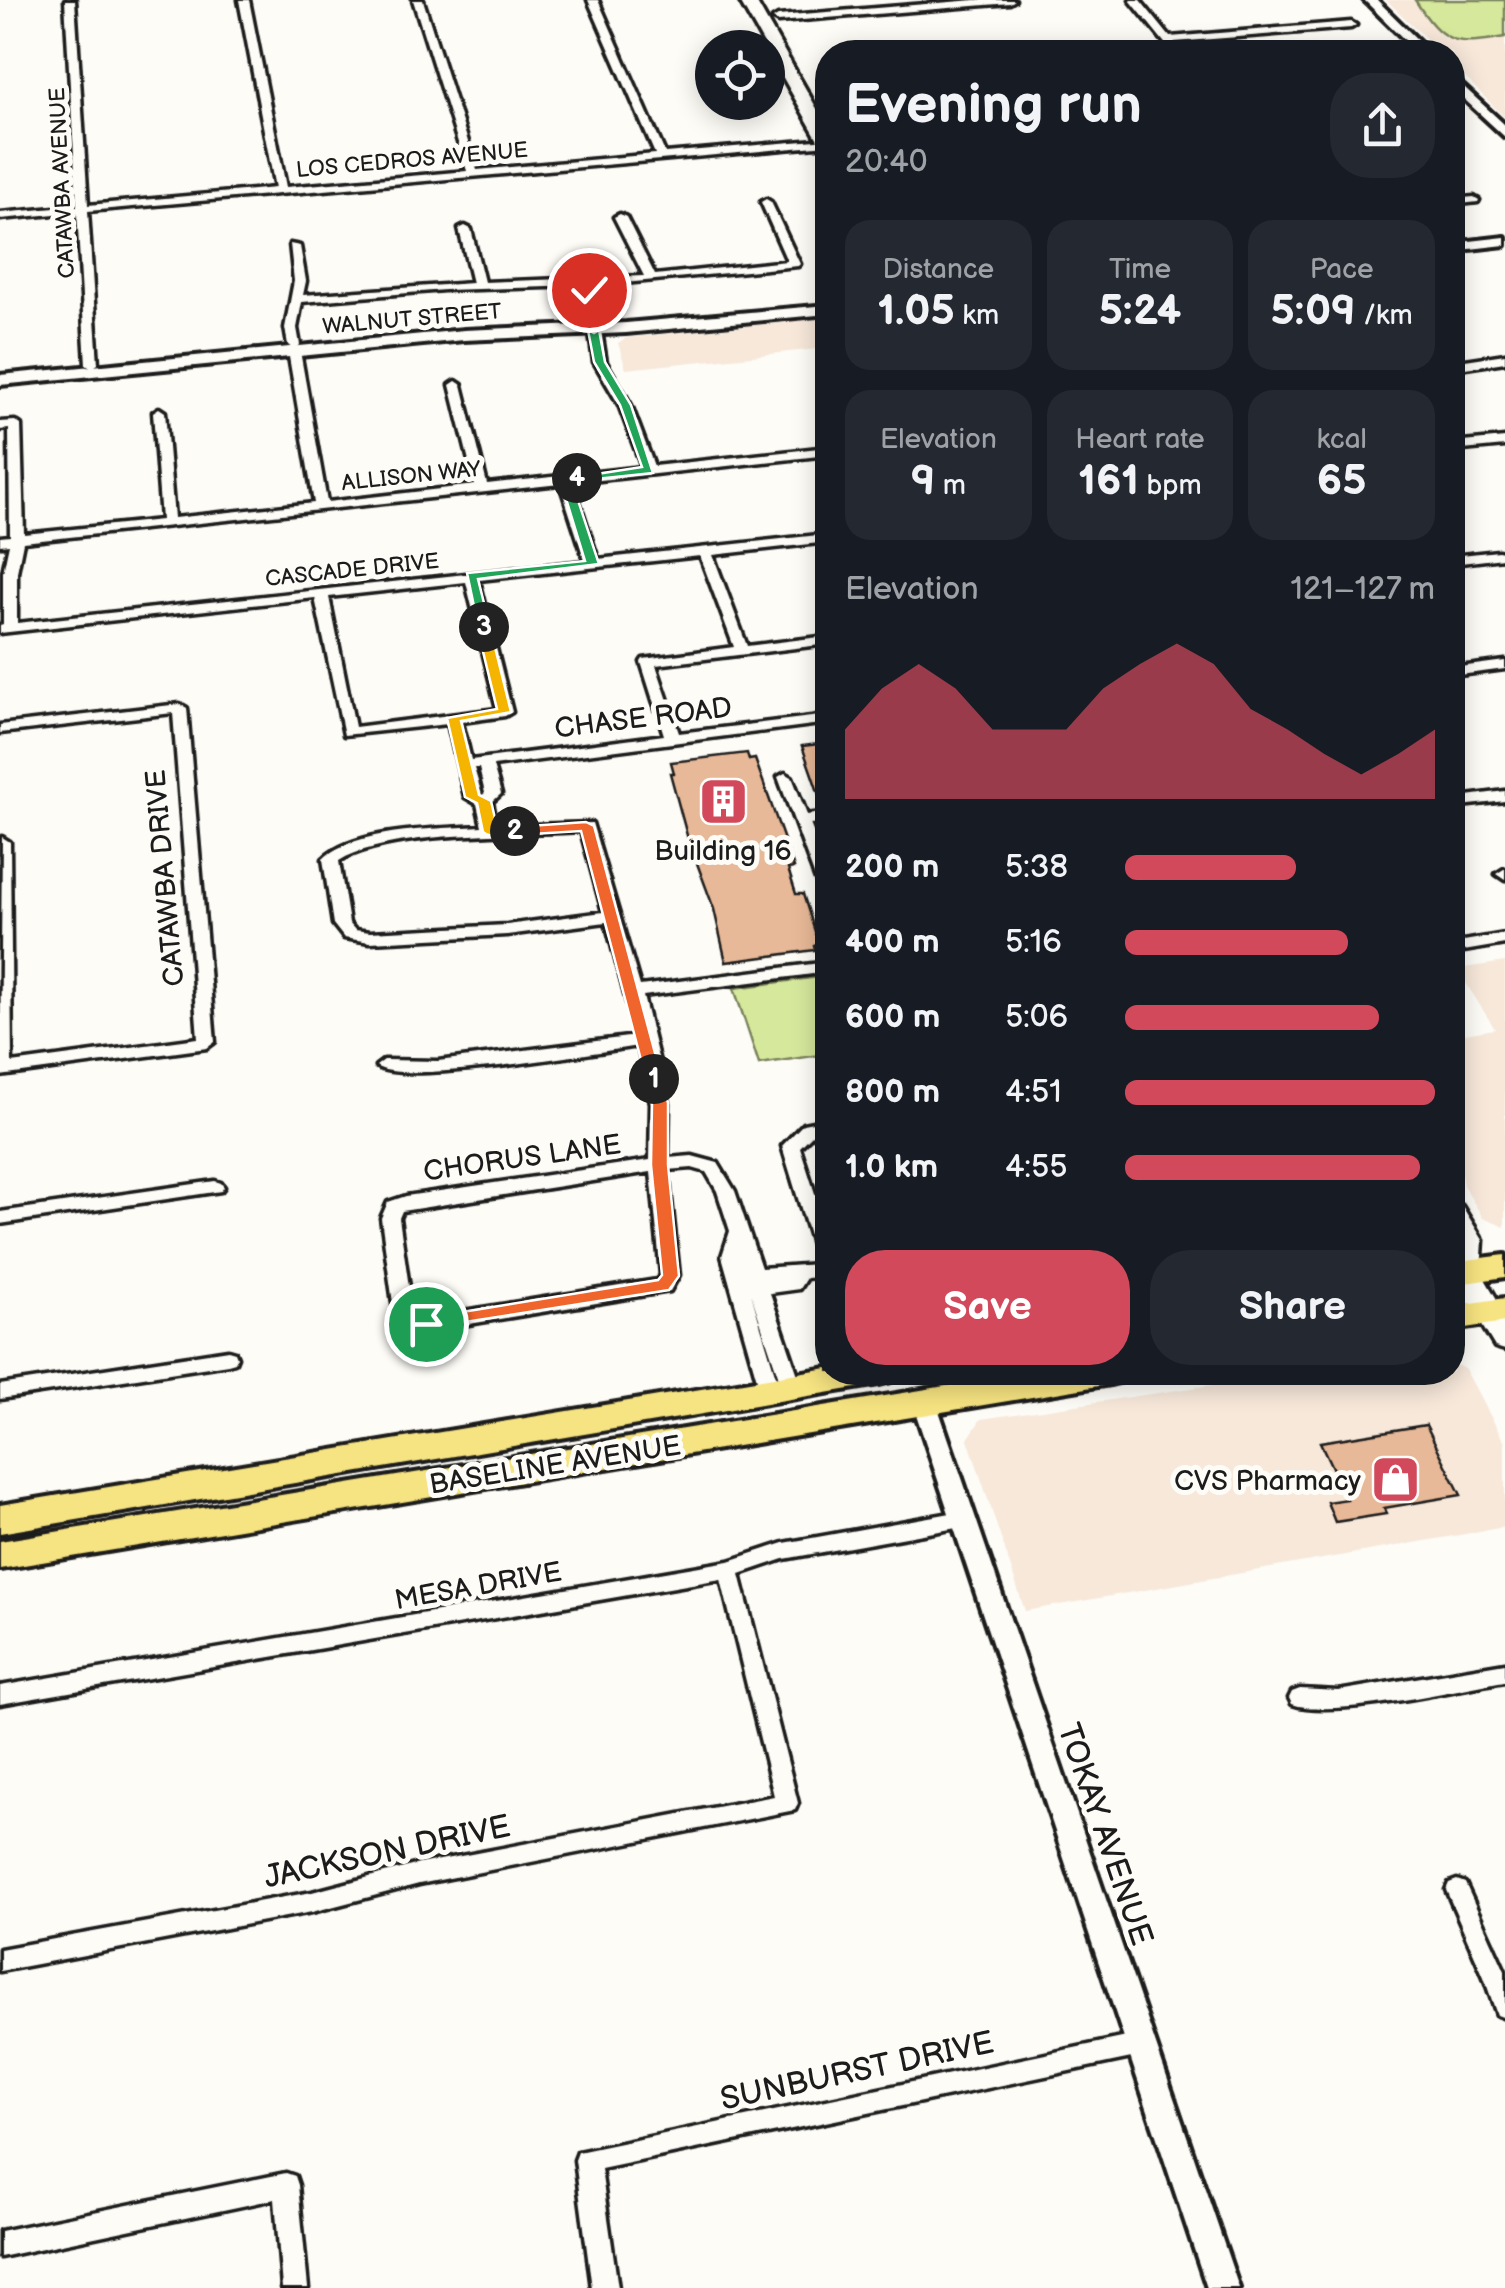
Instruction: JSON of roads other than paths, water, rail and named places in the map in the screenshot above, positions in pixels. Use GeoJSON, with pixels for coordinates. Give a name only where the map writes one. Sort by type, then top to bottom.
{"type":"FeatureCollection","features":[{"type":"Feature","properties":{"kind":"main road"},"geometry":{"type":"LineString","coordinates":[[747,0],[815,121]]}},
{"type":"Feature","properties":{"kind":"main road"},"geometry":{"type":"LineString","coordinates":[[768,0],[815,85]]}},
{"type":"Feature","properties":{"kind":"main road"},"geometry":{"type":"LineString","coordinates":[[1465,1268],[1505,1266]]}},
{"type":"Feature","properties":{"kind":"main road"},"geometry":{"type":"LineString","coordinates":[[1465,1279],[1500,1321]]}},
{"type":"Feature","properties":{"kind":"main road"},"geometry":{"type":"LineString","coordinates":[[1465,1319],[1500,1321]]}},
{"type":"Feature","properties":{"kind":"main road","name":"BASELINE AVENUE"},"geometry":{"type":"LineString","coordinates":[[0,1519],[815,1383]]}},
{"type":"Feature","properties":{"kind":"main road","name":"BASELINE AVENUE"},"geometry":{"type":"LineString","coordinates":[[0,1555],[1029,1385]]}},
{"type":"Feature","properties":{"kind":"street","name":"CATAWBA AVENUE"},"geometry":{"type":"LineString","coordinates":[[70,0],[92,364]]}},
{"type":"Feature","properties":{"kind":"street"},"geometry":{"type":"LineString","coordinates":[[244,0],[280,191]]}},
{"type":"Feature","properties":{"kind":"street"},"geometry":{"type":"LineString","coordinates":[[418,0],[473,174]]}},
{"type":"Feature","properties":{"kind":"street"},"geometry":{"type":"LineString","coordinates":[[593,0],[661,156]]}},
{"type":"Feature","properties":{"kind":"street"},"geometry":{"type":"LineString","coordinates":[[778,19],[1010,0]]}},
{"type":"Feature","properties":{"kind":"street"},"geometry":{"type":"LineString","coordinates":[[1134,0],[1166,40],[1351,25]]}},
{"type":"Feature","properties":{"kind":"street"},"geometry":{"type":"LineString","coordinates":[[1370,0],[1412,40]]}},
{"type":"Feature","properties":{"kind":"street"},"geometry":{"type":"LineString","coordinates":[[1465,93],[1505,132]]}},
{"type":"Feature","properties":{"kind":"street","name":"LOS CEDROS AVENUE"},"geometry":{"type":"LineString","coordinates":[[0,216],[815,143]]}},
{"type":"Feature","properties":{"kind":"street"},"geometry":{"type":"LineString","coordinates":[[1465,201],[1474,200]]}},
{"type":"Feature","properties":{"kind":"street"},"geometry":{"type":"LineString","coordinates":[[297,299],[479,286],[588,284],[794,264],[766,202]]}},
{"type":"Feature","properties":{"kind":"street"},"geometry":{"type":"LineString","coordinates":[[620,217],[650,278]]}},
{"type":"Feature","properties":{"kind":"street"},"geometry":{"type":"LineString","coordinates":[[465,229],[479,286]]}},
{"type":"Feature","properties":{"kind":"street"},"geometry":{"type":"LineString","coordinates":[[1465,242],[1505,238]]}},
{"type":"Feature","properties":{"kind":"street"},"geometry":{"type":"LineString","coordinates":[[294,246],[300,280],[291,328],[321,505]]}},
{"type":"Feature","properties":{"kind":"street"},"geometry":{"type":"LineString","coordinates":[[588,284],[604,374],[625,405],[649,470]]}},
{"type":"Feature","properties":{"kind":"street","name":"WALNUT STREET"},"geometry":{"type":"LineString","coordinates":[[0,377],[480,328],[593,327],[815,307]]}},
{"type":"Feature","properties":{"kind":"street","name":"WALNUT STREET"},"geometry":{"type":"LineString","coordinates":[[0,377],[92,364],[294,348]]}},
{"type":"Feature","properties":{"kind":"street"},"geometry":{"type":"LineString","coordinates":[[1465,364],[1505,358]]}},
{"type":"Feature","properties":{"kind":"street"},"geometry":{"type":"LineString","coordinates":[[456,385],[482,488]]}},
{"type":"Feature","properties":{"kind":"street"},"geometry":{"type":"LineString","coordinates":[[159,412],[168,524]]}},
{"type":"Feature","properties":{"kind":"street"},"geometry":{"type":"LineString","coordinates":[[5,628],[10,572],[18,540],[7,426]]}},
{"type":"Feature","properties":{"kind":"street"},"geometry":{"type":"LineString","coordinates":[[1465,447],[1505,442]]}},
{"type":"Feature","properties":{"kind":"street","name":"ALLISON WAY"},"geometry":{"type":"LineString","coordinates":[[0,542],[815,452]]}},
{"type":"Feature","properties":{"kind":"street"},"geometry":{"type":"LineString","coordinates":[[566,479],[592,564]]}},
{"type":"Feature","properties":{"kind":"street","name":"CASCADE DRIVE"},"geometry":{"type":"LineString","coordinates":[[5,628],[815,539]]}},
{"type":"Feature","properties":{"kind":"street"},"geometry":{"type":"LineString","coordinates":[[705,552],[742,650]]}},
{"type":"Feature","properties":{"kind":"street"},"geometry":{"type":"LineString","coordinates":[[1465,559],[1498,555]]}},
{"type":"Feature","properties":{"kind":"street"},"geometry":{"type":"LineString","coordinates":[[321,592],[348,732],[505,712],[471,576]]}},
{"type":"Feature","properties":{"kind":"street"},"geometry":{"type":"LineString","coordinates":[[673,738],[648,662],[815,642]]}},
{"type":"Feature","properties":{"kind":"street"},"geometry":{"type":"LineString","coordinates":[[1465,670],[1505,665]]}},
{"type":"Feature","properties":{"kind":"street","name":"CATAWBA DRIVE"},"geometry":{"type":"LineString","coordinates":[[0,730],[180,708],[208,1042],[2,1070]]}},
{"type":"Feature","properties":{"kind":"street"},"geometry":{"type":"LineString","coordinates":[[454,718],[472,797],[484,801]]}},
{"type":"Feature","properties":{"kind":"street","name":"CHASE ROAD"},"geometry":{"type":"LineString","coordinates":[[464,765],[815,721]]}},
{"type":"Feature","properties":{"kind":"street"},"geometry":{"type":"LineString","coordinates":[[484,801],[493,794],[485,762]]}},
{"type":"Feature","properties":{"kind":"street"},"geometry":{"type":"LineString","coordinates":[[785,777],[815,856]]}},
{"type":"Feature","properties":{"kind":"street"},"geometry":{"type":"LineString","coordinates":[[1465,801],[1505,796]]}},
{"type":"Feature","properties":{"kind":"street"},"geometry":{"type":"LineString","coordinates":[[484,801],[490,832]]}},
{"type":"Feature","properties":{"kind":"street"},"geometry":{"type":"LineString","coordinates":[[802,820],[815,819]]}},
{"type":"Feature","properties":{"kind":"street"},"geometry":{"type":"LineString","coordinates":[[613,916],[507,930],[370,937],[350,934],[341,924],[330,859],[338,850],[411,838],[586,826],[613,916],[634,992],[660,1103],[660,1165]]}},
{"type":"Feature","properties":{"kind":"street"},"geometry":{"type":"LineString","coordinates":[[2,842],[2,1070]]}},
{"type":"Feature","properties":{"kind":"street"},"geometry":{"type":"LineString","coordinates":[[1465,946],[1505,939]]}},
{"type":"Feature","properties":{"kind":"street"},"geometry":{"type":"LineString","coordinates":[[634,992],[815,969]]}},
{"type":"Feature","properties":{"kind":"street"},"geometry":{"type":"LineString","coordinates":[[384,1066],[438,1067],[645,1040]]}},
{"type":"Feature","properties":{"kind":"street"},"geometry":{"type":"LineString","coordinates":[[815,1128],[791,1146],[815,1224]]}},
{"type":"Feature","properties":{"kind":"street","name":"CHORUS LANE"},"geometry":{"type":"LineString","coordinates":[[660,1165],[670,1276],[663,1286],[426,1324],[411,1320],[404,1310],[390,1218],[394,1207],[406,1202],[660,1165],[692,1162],[712,1167],[726,1191],[739,1232]]}},
{"type":"Feature","properties":{"kind":"street"},"geometry":{"type":"LineString","coordinates":[[0,1218],[215,1187]]}},
{"type":"Feature","properties":{"kind":"street"},"geometry":{"type":"LineString","coordinates":[[739,1232],[760,1282],[781,1389]]}},
{"type":"Feature","properties":{"kind":"street"},"geometry":{"type":"LineString","coordinates":[[739,1232],[731,1256],[781,1389]]}},
{"type":"Feature","properties":{"kind":"street"},"geometry":{"type":"LineString","coordinates":[[739,1285],[792,1284],[798,1274],[815,1270]]}},
{"type":"Feature","properties":{"kind":"street"},"geometry":{"type":"LineString","coordinates":[[0,1392],[228,1357]]}},
{"type":"Feature","properties":{"kind":"street","name":"TOKAY AVENUE"},"geometry":{"type":"LineString","coordinates":[[924,1402],[1223,2288]]}},
{"type":"Feature","properties":{"kind":"street","name":"MESA DRIVE"},"geometry":{"type":"LineString","coordinates":[[0,1694],[730,1569],[784,1551],[962,1519]]}},
{"type":"Feature","properties":{"kind":"street","name":"JACKSON DRIVE"},"geometry":{"type":"LineString","coordinates":[[0,1960],[312,1902],[419,1874],[787,1803],[730,1569]]}},
{"type":"Feature","properties":{"kind":"street"},"geometry":{"type":"LineString","coordinates":[[1300,1698],[1338,1700],[1505,1672]]}},
{"type":"Feature","properties":{"kind":"street"},"geometry":{"type":"LineString","coordinates":[[1457,1890],[1496,1977],[1505,2007]]}},
{"type":"Feature","properties":{"kind":"street","name":"SUNBURST DRIVE"},"geometry":{"type":"LineString","coordinates":[[606,2288],[586,2160],[1141,2044]]}},
{"type":"Feature","properties":{"kind":"street"},"geometry":{"type":"LineString","coordinates":[[0,2244],[286,2185],[295,2288]]}},
{"type":"Feature","properties":{"kind":"place","name":"Building 16"},"geometry":{"type":"Point","coordinates":[723,802]}},
{"type":"Feature","properties":{"kind":"place","name":"CVS Pharmacy"},"geometry":{"type":"Point","coordinates":[1396,1480]}}]}
